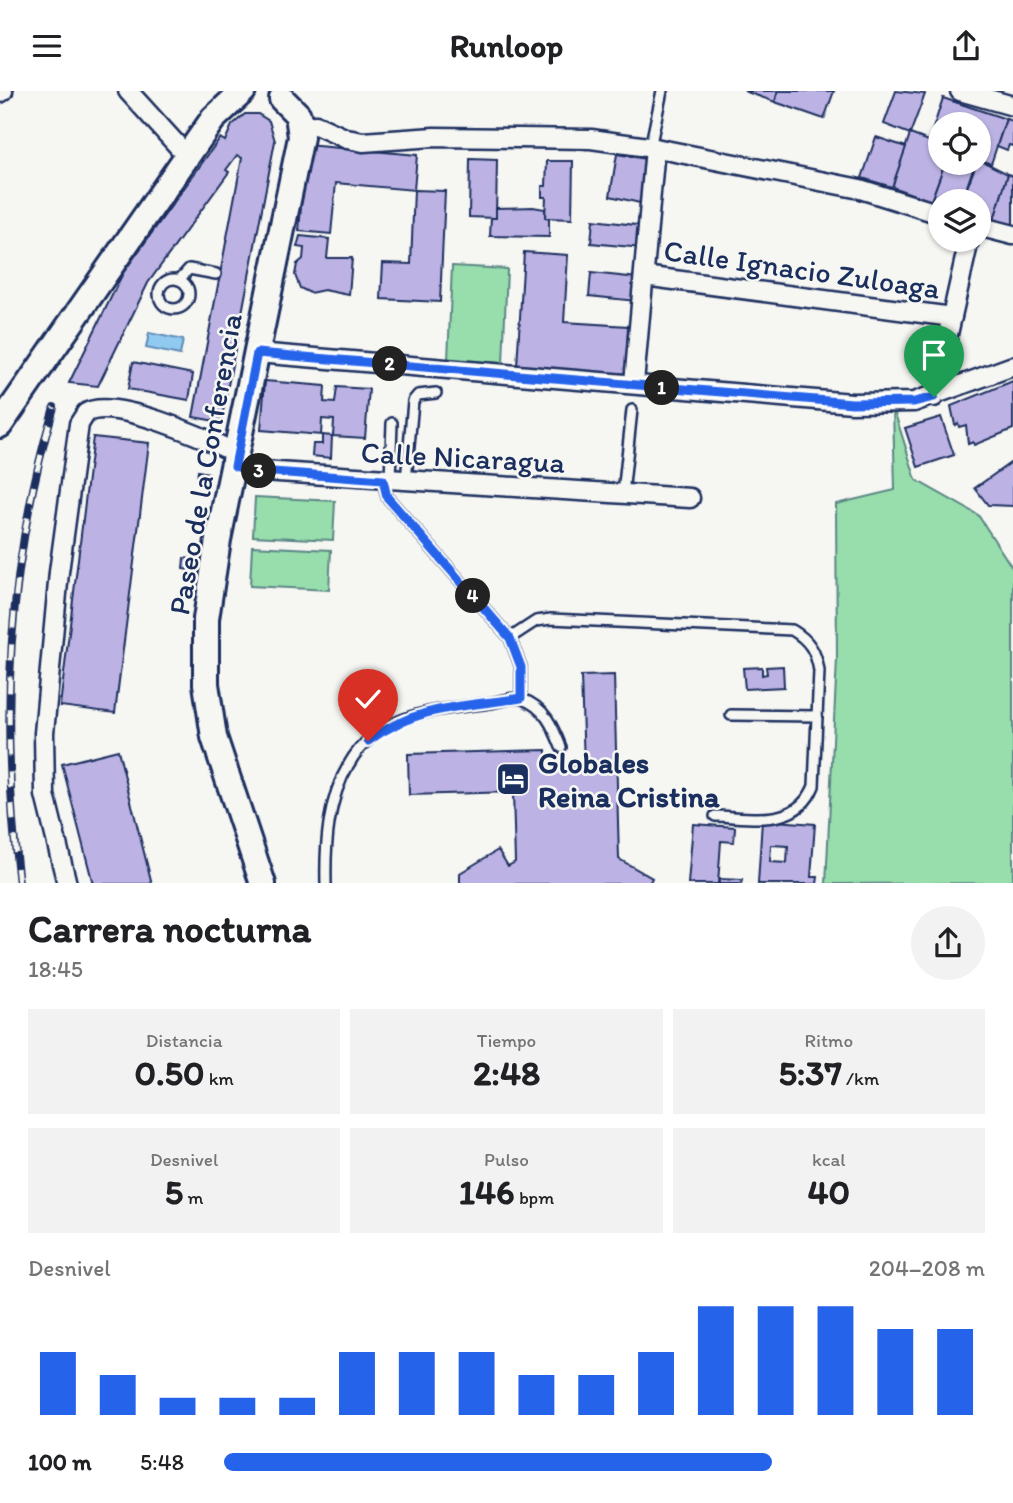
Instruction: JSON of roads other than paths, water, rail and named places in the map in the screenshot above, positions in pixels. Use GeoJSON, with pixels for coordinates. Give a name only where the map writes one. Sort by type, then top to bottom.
{"type":"FeatureCollection","features":[{"type":"Feature","properties":{"kind":"street"},"geometry":{"type":"LineString","coordinates":[[128,91],[188,157]]}},
{"type":"Feature","properties":{"kind":"street"},"geometry":{"type":"LineString","coordinates":[[0,425],[124,260],[213,119],[243,91]]}},
{"type":"Feature","properties":{"kind":"street"},"geometry":{"type":"LineString","coordinates":[[258,91],[264,97],[282,95],[298,115],[301,126],[316,125],[347,139],[363,142],[434,137],[591,139],[652,148],[860,189],[928,210]]}},
{"type":"Feature","properties":{"kind":"street"},"geometry":{"type":"LineString","coordinates":[[960,91],[1013,107]]}},
{"type":"Feature","properties":{"kind":"street","name":"Paseo de la Conferencia"},"geometry":{"type":"LineString","coordinates":[[263,883],[214,737],[205,684],[206,619],[218,540],[302,137],[301,126]]}},
{"type":"Feature","properties":{"kind":"street"},"geometry":{"type":"LineString","coordinates":[[634,383],[645,277],[652,148]]}},
{"type":"Feature","properties":{"kind":"street"},"geometry":{"type":"LineString","coordinates":[[991,229],[1013,235]]}},
{"type":"Feature","properties":{"kind":"street"},"geometry":{"type":"LineString","coordinates":[[934,397],[966,252]]}},
{"type":"Feature","properties":{"kind":"street","name":"Calle Ignacio Zuloaga"},"geometry":{"type":"LineString","coordinates":[[645,277],[952,317]]}},
{"type":"Feature","properties":{"kind":"street"},"geometry":{"type":"LineString","coordinates":[[257,353],[852,403],[914,402],[934,397],[1013,366]]}},
{"type":"Feature","properties":{"kind":"street","name":"Calle Nicaragua"},"geometry":{"type":"LineString","coordinates":[[67,883],[45,795],[44,733],[59,572],[79,424],[86,413],[104,408],[154,419],[235,459],[246,470],[690,498]]}},
{"type":"Feature","properties":{"kind":"lane"},"geometry":{"type":"LineString","coordinates":[[652,148],[662,91]]}},
{"type":"Feature","properties":{"kind":"lane"},"geometry":{"type":"LineString","coordinates":[[179,280],[188,288],[188,299],[175,309],[161,300],[159,282],[179,280],[189,269],[216,274]]}},
{"type":"Feature","properties":{"kind":"lane"},"geometry":{"type":"LineString","coordinates":[[436,393],[418,395],[413,401],[387,497],[510,638],[521,667],[521,698]]}},
{"type":"Feature","properties":{"kind":"lane"},"geometry":{"type":"LineString","coordinates":[[623,494],[632,410]]}},
{"type":"Feature","properties":{"kind":"lane"},"geometry":{"type":"LineString","coordinates":[[392,423],[393,481]]}},
{"type":"Feature","properties":{"kind":"lane"},"geometry":{"type":"LineString","coordinates":[[510,638],[536,621],[551,619],[792,630],[803,637],[817,658],[814,786],[801,807],[779,817],[715,816]]}},
{"type":"Feature","properties":{"kind":"lane"},"geometry":{"type":"LineString","coordinates":[[326,883],[325,851],[334,798],[349,763],[368,741],[389,725],[416,714],[456,705],[521,698],[548,717],[561,747]]}},
{"type":"Feature","properties":{"kind":"lane"},"geometry":{"type":"LineString","coordinates":[[731,715],[817,716]]}},
{"type":"Feature","properties":{"kind":"water"},"geometry":{"type":"Polygon","coordinates":[[[149,333],[183,340],[180,355],[146,348],[149,333]]]}},
{"type":"Feature","properties":{"kind":"railway"},"geometry":{"type":"LineString","coordinates":[[19,883],[10,763],[12,643],[26,525],[54,407]]}},
{"type":"Feature","properties":{"kind":"place","name":"Globales Reina Cristina"},"geometry":{"type":"Point","coordinates":[513,779]}}]}
